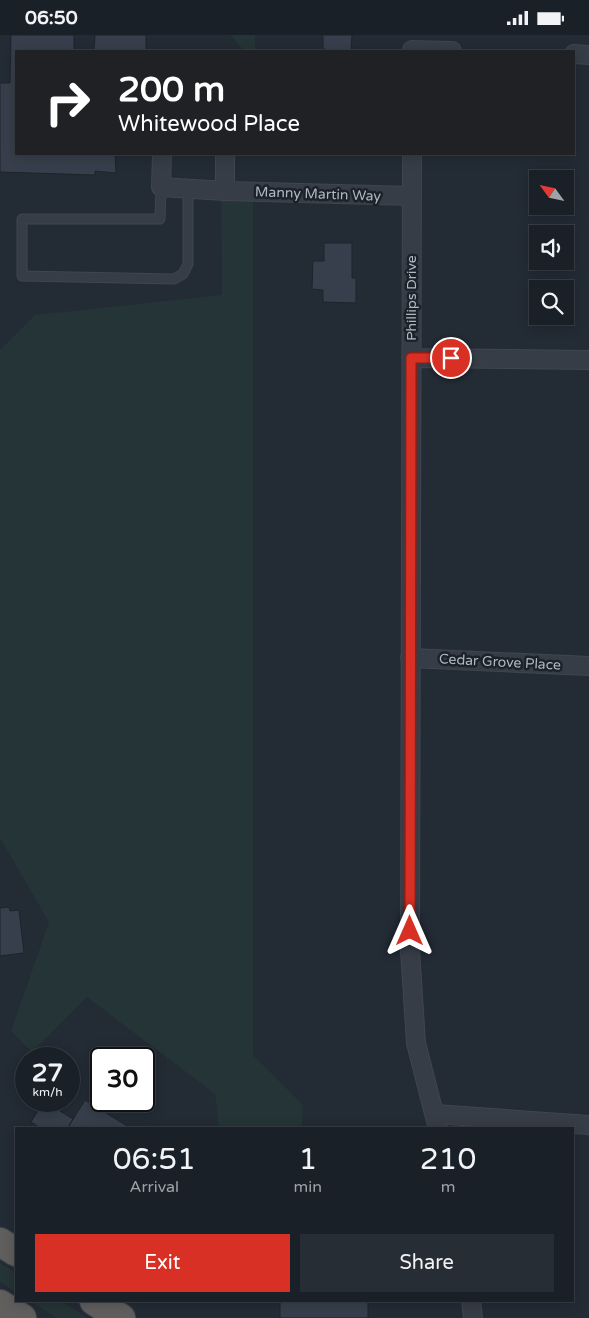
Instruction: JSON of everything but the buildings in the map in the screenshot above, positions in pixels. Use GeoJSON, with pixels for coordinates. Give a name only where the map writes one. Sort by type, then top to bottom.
{"type":"FeatureCollection","features":[{"type":"Feature","properties":{"kind":"highway"},"geometry":{"type":"LineString","coordinates":[[0,1242],[15,1251]]}},
{"type":"Feature","properties":{"kind":"highway"},"geometry":{"type":"LineString","coordinates":[[96,1302],[121,1318]]}},
{"type":"Feature","properties":{"kind":"highway"},"geometry":{"type":"LineString","coordinates":[[0,1304],[22,1318]]}},
{"type":"Feature","properties":{"kind":"street"},"geometry":{"type":"LineString","coordinates":[[412,45],[445,50]]}},
{"type":"Feature","properties":{"kind":"street"},"geometry":{"type":"LineString","coordinates":[[575,54],[589,55]]}},
{"type":"Feature","properties":{"kind":"street"},"geometry":{"type":"LineString","coordinates":[[161,187],[162,155]]}},
{"type":"Feature","properties":{"kind":"street"},"geometry":{"type":"LineString","coordinates":[[225,155],[225,191]]}},
{"type":"Feature","properties":{"kind":"street","name":"Phillips Drive"},"geometry":{"type":"LineString","coordinates":[[412,155],[410,950],[416,1043],[437,1121]]}},
{"type":"Feature","properties":{"kind":"street","name":"Manny Martin Way"},"geometry":{"type":"LineString","coordinates":[[161,187],[225,191],[412,196]]}},
{"type":"Feature","properties":{"kind":"street"},"geometry":{"type":"LineString","coordinates":[[411,358],[589,360]]}},
{"type":"Feature","properties":{"kind":"street","name":"Cedar Grove Place"},"geometry":{"type":"LineString","coordinates":[[410,658],[589,666]]}},
{"type":"Feature","properties":{"kind":"street"},"geometry":{"type":"LineString","coordinates":[[437,1121],[589,1125]]}},
{"type":"Feature","properties":{"kind":"street"},"geometry":{"type":"LineString","coordinates":[[471,1302],[473,1318]]}},
{"type":"Feature","properties":{"kind":"lane"},"geometry":{"type":"LineString","coordinates":[[161,187],[160,219],[22,219],[22,276],[174,279],[183,274],[188,264],[188,188]]}},
{"type":"Feature","properties":{"kind":"shaded area"},"geometry":{"type":"Polygon","coordinates":[[[231,35],[255,35],[255,50],[243,50],[231,35]]]}},
{"type":"Feature","properties":{"kind":"shaded area"},"geometry":{"type":"Polygon","coordinates":[[[253,194],[253,1055],[303,1105],[302,1127],[219,1127],[215,1094],[87,997],[37,1047],[27,1047],[11,1031],[49,922],[0,838],[0,350],[35,315],[222,295],[221,195],[253,194]]]}},
{"type":"Feature","properties":{"kind":"shaded area"},"geometry":{"type":"Polygon","coordinates":[[[0,1263],[15,1272],[15,1291],[0,1282],[0,1263]]]}},
{"type":"Feature","properties":{"kind":"shaded area"},"geometry":{"type":"Polygon","coordinates":[[[32,1302],[63,1302],[88,1318],[57,1318],[32,1302]]]}},
{"type":"Feature","properties":{"kind":"route"},"geometry":{"type":"LineString","coordinates":[[410,931],[411,358],[451,358]]}}]}
